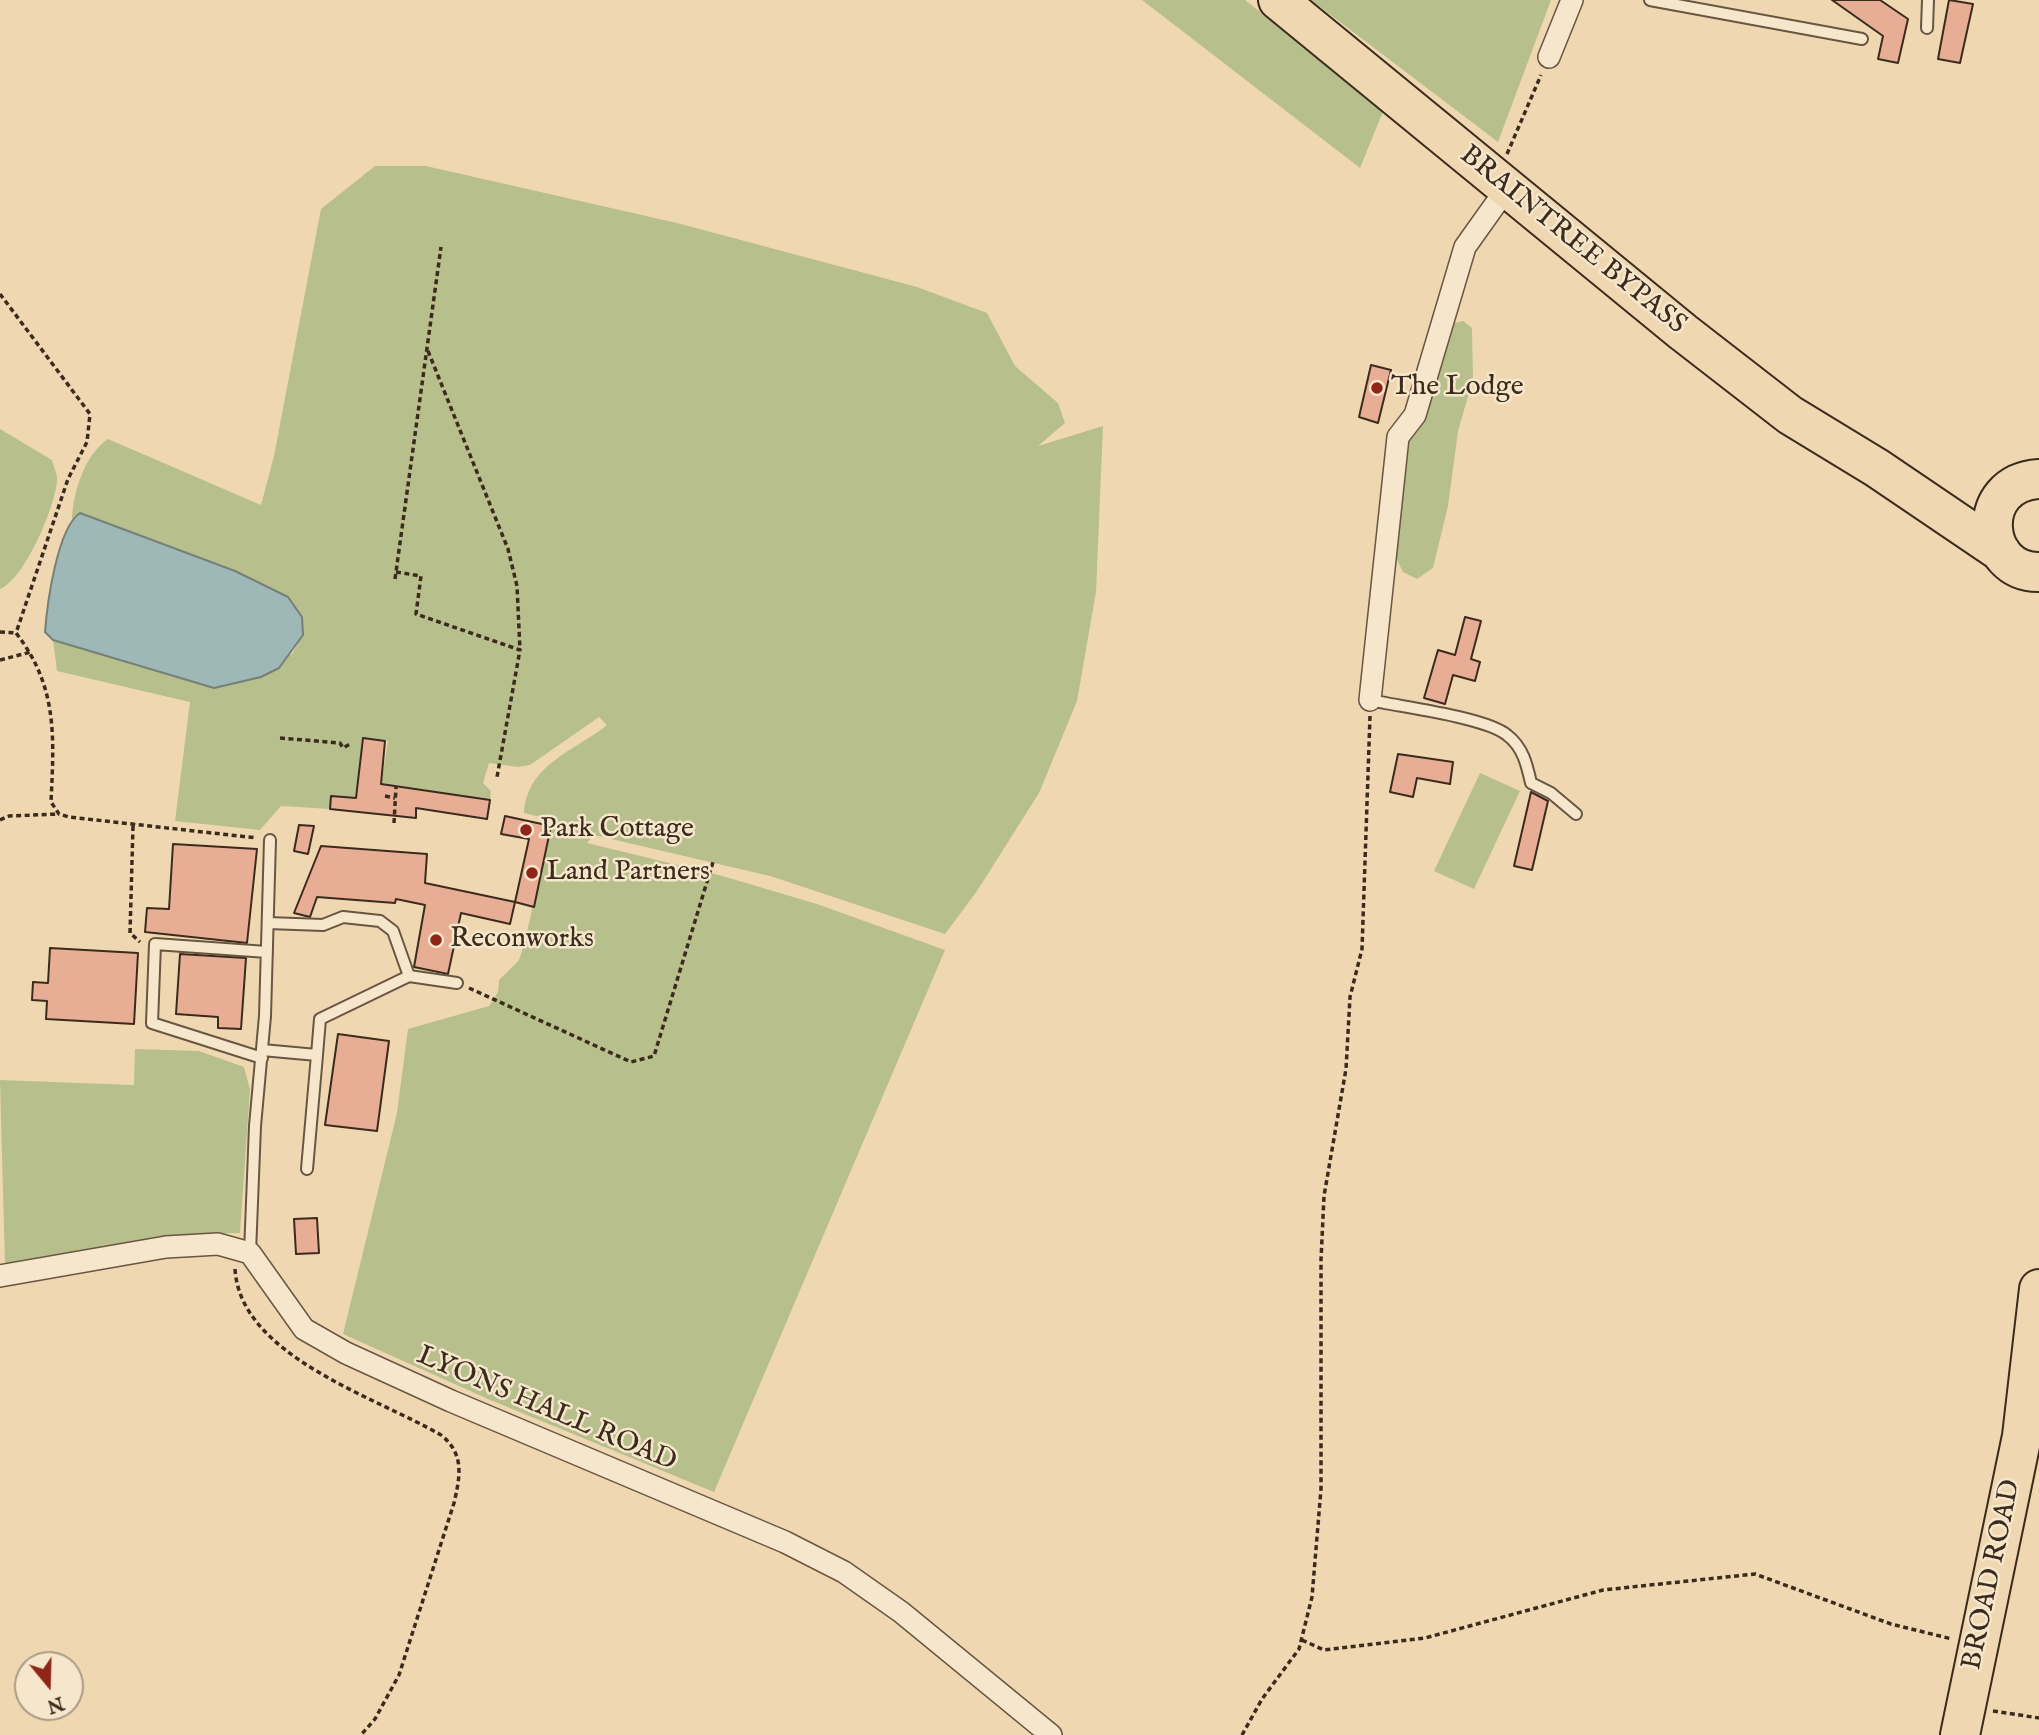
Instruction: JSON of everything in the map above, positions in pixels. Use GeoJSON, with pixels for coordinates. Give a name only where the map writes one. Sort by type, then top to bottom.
{"type":"FeatureCollection","features":[{"type":"Feature","properties":{"kind":"highway","name":"BRAINTREE BYPASS"},"geometry":{"type":"LineString","coordinates":[[1278,0],[1683,332],[1790,415],[1877,468],[2028,569]]}},
{"type":"Feature","properties":{"kind":"highway","name":"BRAINTREE BYPASS"},"geometry":{"type":"LineString","coordinates":[[1877,468],[1960,498],[1999,498]]}},
{"type":"Feature","properties":{"kind":"highway"},"geometry":{"type":"LineString","coordinates":[[2028,569],[1992,529],[1992,516],[1999,498],[2019,482],[2039,479]]}},
{"type":"Feature","properties":{"kind":"highway","name":"BROAD ROAD"},"geometry":{"type":"LineString","coordinates":[[1963,1721],[2034,1382],[2039,1289]]}},
{"type":"Feature","properties":{"kind":"street"},"geometry":{"type":"LineString","coordinates":[[1549,57],[1572,0]]}},
{"type":"Feature","properties":{"kind":"street"},"geometry":{"type":"LineString","coordinates":[[1370,700],[1398,437],[1415,415],[1465,247],[1502,183]]}},
{"type":"Feature","properties":{"kind":"street"},"geometry":{"type":"LineString","coordinates":[[0,1276],[166,1247],[218,1244],[246,1252]]}},
{"type":"Feature","properties":{"kind":"street","name":"LYONS HALL ROAD"},"geometry":{"type":"LineString","coordinates":[[246,1252],[304,1329],[346,1353],[451,1401],[785,1542],[844,1572],[901,1612],[1051,1735]]}},
{"type":"Feature","properties":{"kind":"lane"},"geometry":{"type":"LineString","coordinates":[[1650,0],[1862,39]]}},
{"type":"Feature","properties":{"kind":"lane"},"geometry":{"type":"LineString","coordinates":[[1927,28],[1928,0]]}},
{"type":"Feature","properties":{"kind":"lane"},"geometry":{"type":"LineString","coordinates":[[1370,700],[1469,721],[1506,733],[1518,746],[1531,783],[1551,793],[1576,814]]}},
{"type":"Feature","properties":{"kind":"lane"},"geometry":{"type":"LineString","coordinates":[[246,1252],[262,1054],[270,840]]}},
{"type":"Feature","properties":{"kind":"lane"},"geometry":{"type":"LineString","coordinates":[[268,923],[323,925],[344,917],[380,921],[393,931],[409,976]]}},
{"type":"Feature","properties":{"kind":"lane"},"geometry":{"type":"LineString","coordinates":[[267,952],[155,944],[152,1023],[262,1054],[317,1055]]}},
{"type":"Feature","properties":{"kind":"lane"},"geometry":{"type":"LineString","coordinates":[[307,1170],[320,1019],[409,976],[457,983]]}},
{"type":"Feature","properties":{"kind":"path"},"geometry":{"type":"LineString","coordinates":[[1502,183],[1549,57]]}},
{"type":"Feature","properties":{"kind":"path"},"geometry":{"type":"LineString","coordinates":[[395,579],[441,247]]}},
{"type":"Feature","properties":{"kind":"path"},"geometry":{"type":"LineString","coordinates":[[0,294],[90,414],[87,442],[68,479],[16,633]]}},
{"type":"Feature","properties":{"kind":"path"},"geometry":{"type":"LineString","coordinates":[[427,349],[508,549],[517,586],[520,650],[497,777]]}},
{"type":"Feature","properties":{"kind":"path"},"geometry":{"type":"LineString","coordinates":[[396,572],[421,576],[416,614],[520,650]]}},
{"type":"Feature","properties":{"kind":"path"},"geometry":{"type":"LineString","coordinates":[[0,632],[16,633],[31,652],[51,701],[51,802],[59,814]]}},
{"type":"Feature","properties":{"kind":"path"},"geometry":{"type":"LineString","coordinates":[[0,660],[31,652]]}},
{"type":"Feature","properties":{"kind":"path"},"geometry":{"type":"LineString","coordinates":[[1242,1735],[1303,1640],[1312,1597],[1321,1489],[1321,1260],[1324,1196],[1346,1069],[1350,997],[1362,949],[1370,700]]}},
{"type":"Feature","properties":{"kind":"path"},"geometry":{"type":"LineString","coordinates":[[280,738],[340,743],[343,748],[350,744]]}},
{"type":"Feature","properties":{"kind":"path"},"geometry":{"type":"LineString","coordinates":[[394,823],[396,787]]}},
{"type":"Feature","properties":{"kind":"path"},"geometry":{"type":"LineString","coordinates":[[385,796],[395,798]]}},
{"type":"Feature","properties":{"kind":"path"},"geometry":{"type":"LineString","coordinates":[[0,820],[9,816],[59,814],[133,826],[270,840]]}},
{"type":"Feature","properties":{"kind":"path"},"geometry":{"type":"LineString","coordinates":[[133,826],[131,933],[142,943],[155,944]]}},
{"type":"Feature","properties":{"kind":"path"},"geometry":{"type":"LineString","coordinates":[[457,983],[631,1062],[654,1056],[713,862]]}},
{"type":"Feature","properties":{"kind":"path"},"geometry":{"type":"LineString","coordinates":[[246,1252],[235,1269],[240,1293],[259,1327],[275,1343],[298,1360],[442,1435],[451,1443],[459,1458],[460,1476],[454,1503],[400,1675],[375,1719],[361,1735]]}},
{"type":"Feature","properties":{"kind":"path"},"geometry":{"type":"LineString","coordinates":[[1303,1640],[1324,1650],[1425,1638],[1603,1590],[1755,1574],[1891,1624],[1977,1646]]}},
{"type":"Feature","properties":{"kind":"path"},"geometry":{"type":"LineString","coordinates":[[1963,1721],[2039,1718]]}},
{"type":"Feature","properties":{"kind":"green space"},"geometry":{"type":"Polygon","coordinates":[[[1142,0],[1245,0],[1384,109],[1360,168],[1142,0]]]}},
{"type":"Feature","properties":{"kind":"green space"},"geometry":{"type":"Polygon","coordinates":[[[1311,0],[1551,0],[1498,142],[1311,0]]]}},
{"type":"Feature","properties":{"kind":"green space"},"geometry":{"type":"Polygon","coordinates":[[[375,166],[426,166],[677,223],[917,287],[987,313],[1015,366],[1058,403],[1065,423],[1038,446],[1103,426],[1096,592],[1077,701],[1039,793],[977,891],[945,934],[770,876],[594,835],[587,843],[719,875],[817,904],[945,950],[714,1492],[488,1399],[343,1334],[397,1113],[408,1029],[489,1006],[498,992],[499,980],[519,960],[551,826],[560,828],[561,822],[524,813],[527,796],[543,770],[607,725],[599,717],[530,765],[518,767],[489,763],[483,783],[491,791],[490,800],[381,785],[388,741],[363,738],[356,798],[332,796],[330,809],[281,806],[260,830],[175,821],[190,702],[57,671],[53,640],[214,688],[292,654],[303,635],[302,617],[288,597],[235,571],[80,513],[72,519],[73,508],[87,464],[108,439],[261,505],[274,456],[321,209],[375,166]]]}},
{"type":"Feature","properties":{"kind":"green space"},"geometry":{"type":"Polygon","coordinates":[[[1463,321],[1472,328],[1473,379],[1458,431],[1448,506],[1433,568],[1417,579],[1403,572],[1394,554],[1410,434],[1450,324],[1463,321]]]}},
{"type":"Feature","properties":{"kind":"green space"},"geometry":{"type":"Polygon","coordinates":[[[0,429],[52,460],[57,478],[51,507],[37,541],[19,572],[10,583],[0,589],[0,429]]]}},
{"type":"Feature","properties":{"kind":"green space"},"geometry":{"type":"Polygon","coordinates":[[[1480,773],[1520,791],[1474,889],[1434,871],[1480,773]]]}},
{"type":"Feature","properties":{"kind":"green space"},"geometry":{"type":"Polygon","coordinates":[[[135,1049],[199,1051],[244,1067],[250,1090],[240,1233],[151,1240],[5,1265],[0,1080],[134,1085],[135,1049]]]}},
{"type":"Feature","properties":{"kind":"water"},"geometry":{"type":"Polygon","coordinates":[[[80,513],[235,571],[288,597],[302,617],[303,635],[279,668],[261,677],[214,688],[53,640],[45,632],[55,568],[65,534],[80,513]]]}},
{"type":"Feature","properties":{"kind":"building"},"geometry":{"type":"Polygon","coordinates":[[[1832,0],[1880,0],[1908,19],[1898,63],[1878,59],[1883,36],[1832,0]]]}},
{"type":"Feature","properties":{"kind":"building"},"geometry":{"type":"Polygon","coordinates":[[[1949,0],[1973,4],[1960,63],[1938,59],[1949,0]]]}},
{"type":"Feature","properties":{"kind":"building","name":"The Lodge"},"geometry":{"type":"Polygon","coordinates":[[[1371,365],[1391,370],[1378,423],[1359,417],[1371,365]]]}},
{"type":"Feature","properties":{"kind":"building"},"geometry":{"type":"Polygon","coordinates":[[[1465,617],[1481,621],[1471,659],[1480,662],[1475,681],[1453,675],[1445,704],[1424,698],[1438,650],[1455,655],[1465,617]]]}},
{"type":"Feature","properties":{"kind":"building"},"geometry":{"type":"Polygon","coordinates":[[[363,738],[385,741],[381,784],[490,800],[487,819],[416,808],[416,818],[330,809],[331,796],[356,798],[363,738]]]}},
{"type":"Feature","properties":{"kind":"building"},"geometry":{"type":"Polygon","coordinates":[[[1398,754],[1453,762],[1450,784],[1417,778],[1413,797],[1390,792],[1398,754]]]}},
{"type":"Feature","properties":{"kind":"building"},"geometry":{"type":"Polygon","coordinates":[[[1531,792],[1548,801],[1532,870],[1514,866],[1531,792]]]}},
{"type":"Feature","properties":{"kind":"building","name":"Land Partners"},"geometry":{"type":"Polygon","coordinates":[[[505,816],[551,826],[534,907],[515,902],[529,839],[501,834],[505,816]]]}},
{"type":"Feature","properties":{"kind":"building"},"geometry":{"type":"Polygon","coordinates":[[[299,825],[314,826],[308,854],[294,851],[299,825]]]}},
{"type":"Feature","properties":{"kind":"building"},"geometry":{"type":"Polygon","coordinates":[[[173,844],[257,849],[247,943],[145,932],[147,908],[169,909],[173,844]]]}},
{"type":"Feature","properties":{"kind":"building"},"geometry":{"type":"Polygon","coordinates":[[[321,846],[427,854],[425,883],[515,902],[510,924],[461,913],[448,974],[414,967],[425,905],[396,899],[395,903],[317,897],[310,917],[294,913],[321,846]]]}},
{"type":"Feature","properties":{"kind":"building"},"geometry":{"type":"Polygon","coordinates":[[[50,948],[138,953],[134,1024],[46,1019],[47,1001],[32,1000],[33,982],[48,983],[50,948]]]}},
{"type":"Feature","properties":{"kind":"building"},"geometry":{"type":"Polygon","coordinates":[[[180,954],[246,958],[241,1029],[218,1028],[218,1017],[176,1014],[180,954]]]}},
{"type":"Feature","properties":{"kind":"building"},"geometry":{"type":"Polygon","coordinates":[[[338,1034],[389,1041],[377,1131],[325,1125],[338,1034]]]}},
{"type":"Feature","properties":{"kind":"building"},"geometry":{"type":"Polygon","coordinates":[[[317,1218],[319,1253],[296,1254],[294,1219],[317,1218]]]}},
{"type":"Feature","properties":{"kind":"place","name":"The Lodge"},"geometry":{"type":"Point","coordinates":[1377,388]}},
{"type":"Feature","properties":{"kind":"place","name":"Park Cottage"},"geometry":{"type":"Point","coordinates":[526,830]}},
{"type":"Feature","properties":{"kind":"place","name":"Land Partners"},"geometry":{"type":"Point","coordinates":[532,873]}},
{"type":"Feature","properties":{"kind":"place","name":"Reconworks"},"geometry":{"type":"Point","coordinates":[436,940]}}]}
